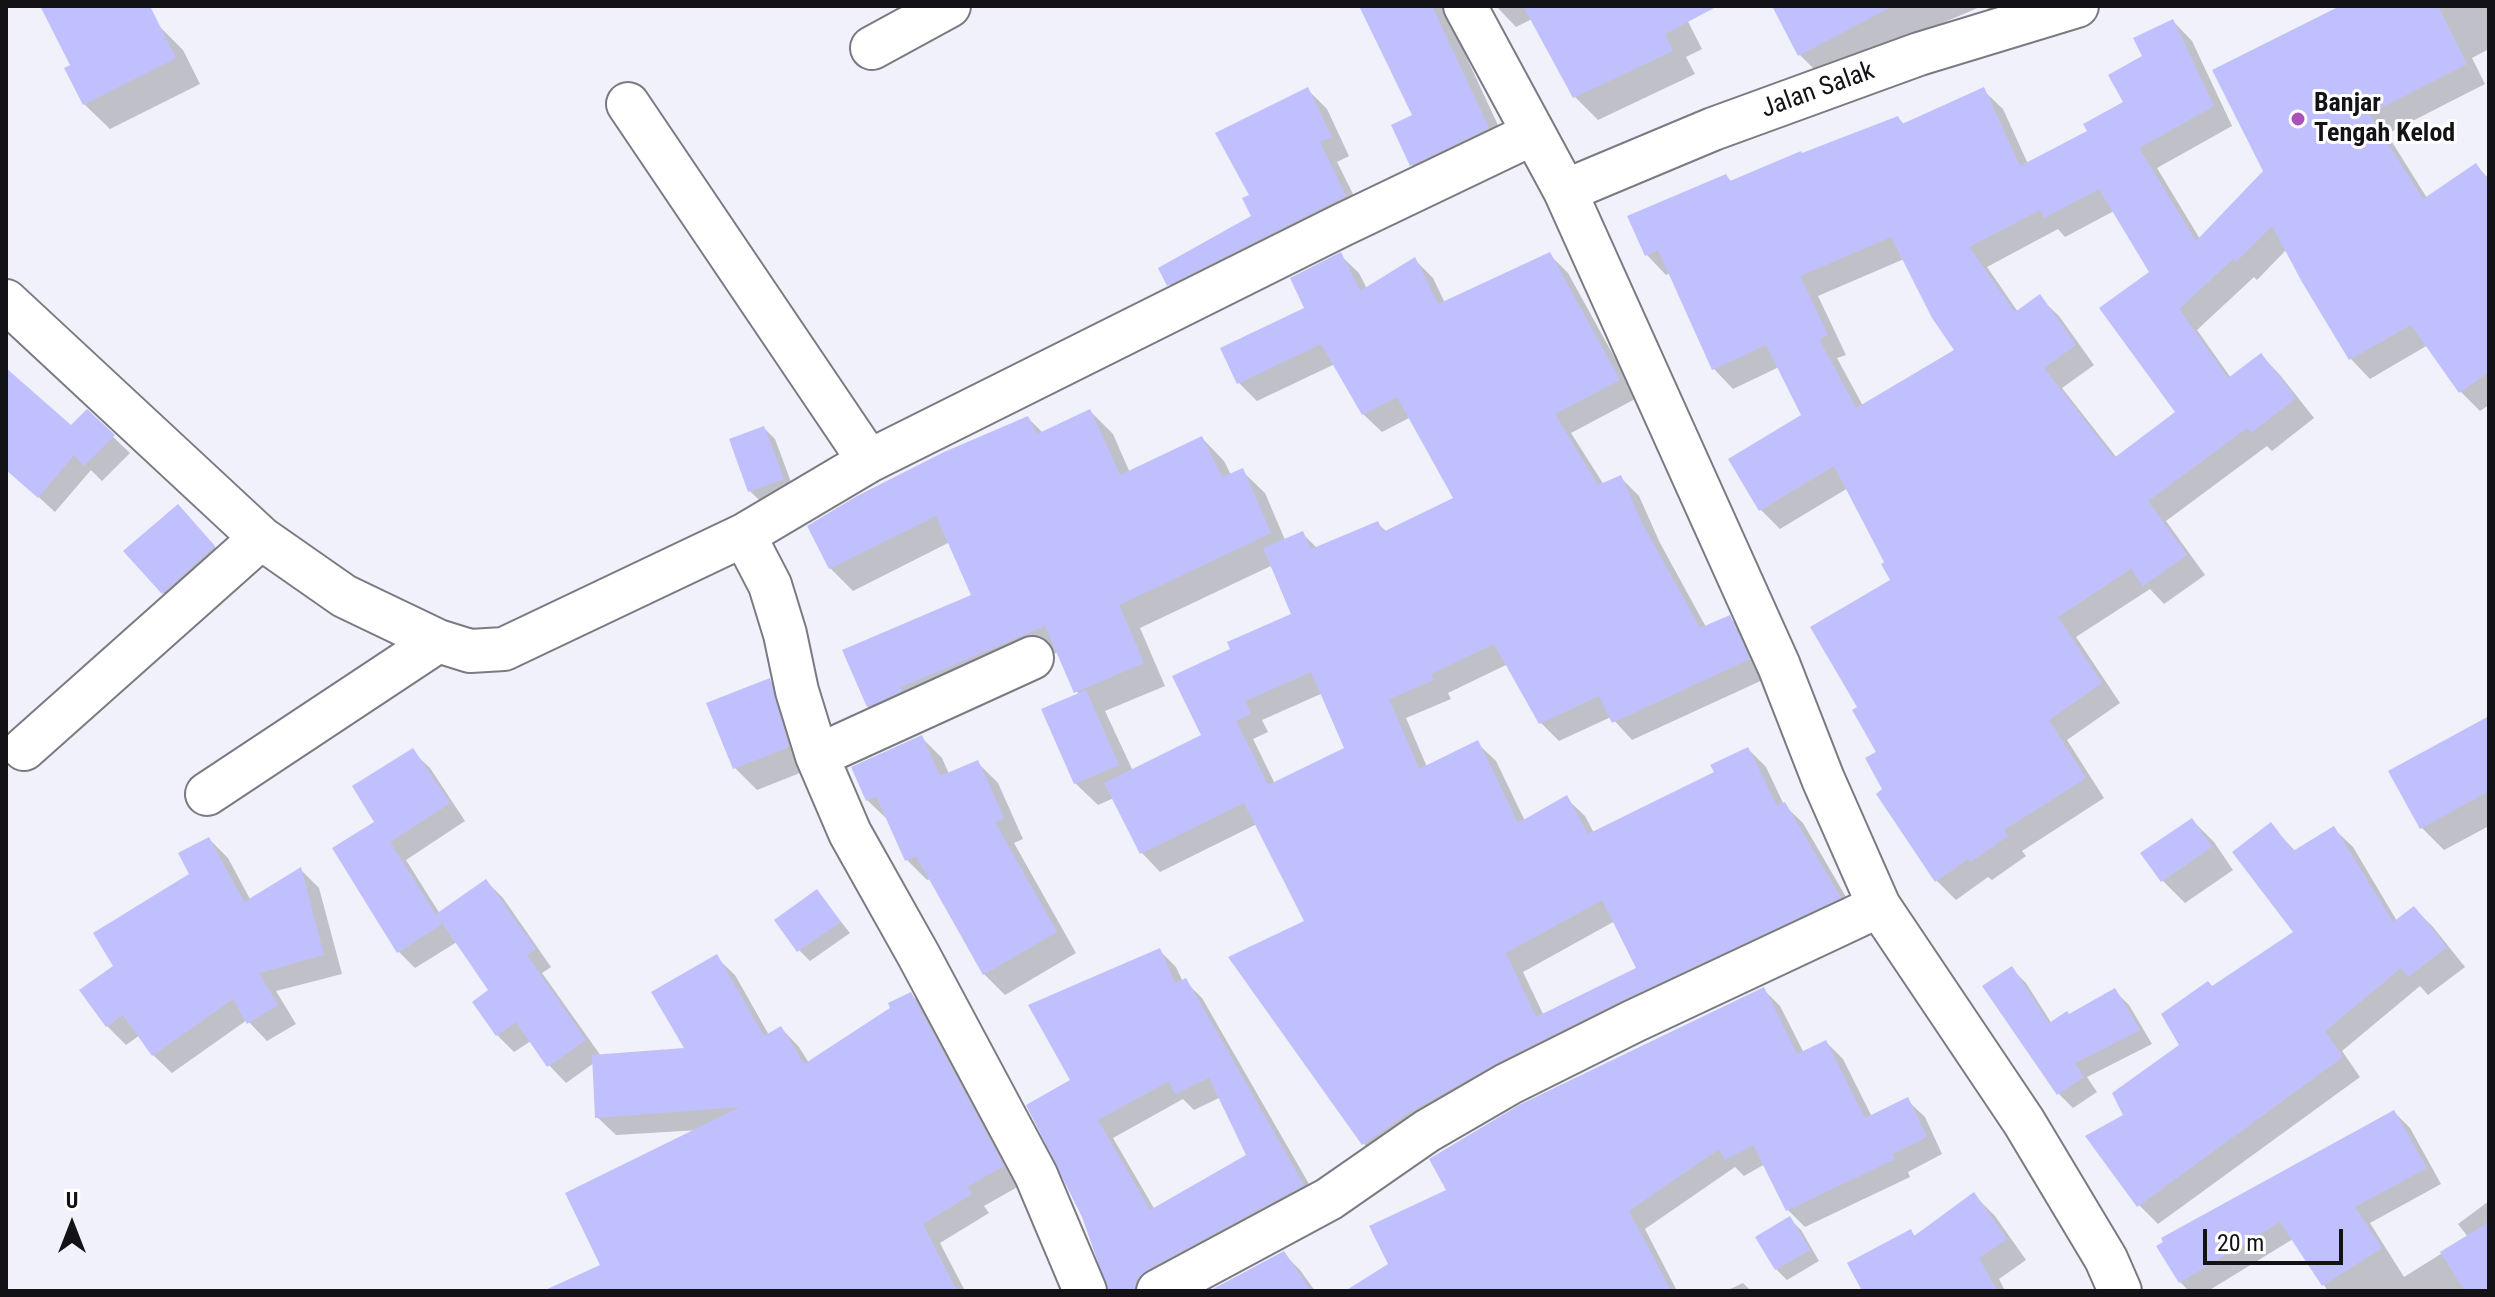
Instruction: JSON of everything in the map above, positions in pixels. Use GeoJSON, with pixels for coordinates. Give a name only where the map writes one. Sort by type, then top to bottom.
{"type":"FeatureCollection","features":[{"type":"Feature","properties":{"kind":"street"},"geometry":{"type":"LineString","coordinates":[[872,48],[949,6]]}},
{"type":"Feature","properties":{"kind":"street"},"geometry":{"type":"LineString","coordinates":[[1465,6],[1565,191],[1766,637],[1823,779],[1879,906],[2024,1122],[2106,1259],[2120,1291]]}},
{"type":"Feature","properties":{"kind":"street","name":"Jalan Salak"},"geometry":{"type":"LineString","coordinates":[[1565,191],[1713,129],[1890,65],[2077,6]]}},
{"type":"Feature","properties":{"kind":"street"},"geometry":{"type":"LineString","coordinates":[[628,104],[869,461]]}},
{"type":"Feature","properties":{"kind":"street"},"geometry":{"type":"LineString","coordinates":[[6,301],[261,538],[344,596],[438,641],[470,651],[504,649],[744,535],[869,461],[1342,225],[1532,134]]}},
{"type":"Feature","properties":{"kind":"street"},"geometry":{"type":"LineString","coordinates":[[744,535],[770,585],[817,756],[850,833],[1036,1175],[1085,1291]]}},
{"type":"Feature","properties":{"kind":"street"},"geometry":{"type":"LineString","coordinates":[[24,749],[261,538]]}},
{"type":"Feature","properties":{"kind":"street"},"geometry":{"type":"LineString","coordinates":[[207,794],[438,641]]}},
{"type":"Feature","properties":{"kind":"street"},"geometry":{"type":"LineString","coordinates":[[817,756],[1032,658]]}},
{"type":"Feature","properties":{"kind":"street"},"geometry":{"type":"LineString","coordinates":[[1158,1291],[1329,1199],[1427,1131],[1508,1084],[1879,906]]}},
{"type":"Feature","properties":{"kind":"building"},"geometry":{"type":"Polygon","coordinates":[[[40,6],[150,6],[176,58],[83,105],[64,68],[70,65],[40,6]]]}},
{"type":"Feature","properties":{"kind":"building"},"geometry":{"type":"Polygon","coordinates":[[[1359,6],[1432,6],[1489,128],[1410,166],[1391,125],[1412,115],[1359,6]]]}},
{"type":"Feature","properties":{"kind":"building"},"geometry":{"type":"Polygon","coordinates":[[[1523,6],[1718,6],[1665,34],[1673,51],[1573,98],[1523,6]]]}},
{"type":"Feature","properties":{"kind":"building"},"geometry":{"type":"Polygon","coordinates":[[[1772,6],[1893,6],[1798,56],[1772,6]]]}},
{"type":"Feature","properties":{"kind":"building"},"geometry":{"type":"Polygon","coordinates":[[[2340,6],[2438,6],[2467,64],[2369,114],[2423,199],[2476,163],[2489,182],[2489,372],[2459,393],[2411,325],[2349,360],[2272,226],[2236,262],[2233,259],[2179,309],[2228,378],[2261,353],[2296,398],[2251,433],[2247,428],[2148,501],[2187,555],[2143,586],[2131,569],[2058,617],[2102,683],[2049,720],[2086,778],[2004,830],[2008,836],[1971,862],[1968,859],[1935,882],[1876,794],[1882,789],[1865,758],[1876,752],[1852,710],[1857,707],[1810,627],[1890,580],[1881,564],[1884,562],[1834,466],[1759,511],[1728,459],[1801,415],[1766,345],[1712,370],[1658,250],[1645,256],[1627,216],[1726,174],[1730,181],[1898,116],[1902,124],[1984,87],[2020,166],[2087,131],[2083,124],[2123,102],[2108,75],[2142,56],[2133,38],[2173,19],[2214,106],[2139,148],[2196,241],[2263,171],[2212,70],[2340,6]],[[2099,189],[2044,218],[2040,210],[1969,247],[2015,312],[2040,294],[2076,345],[2044,368],[2114,458],[2175,412],[2099,308],[2149,272],[2099,189]],[[1891,237],[1800,276],[1828,335],[1819,339],[1856,408],[1954,350],[1932,318],[1891,237]]]}},
{"type":"Feature","properties":{"kind":"building"},"geometry":{"type":"Polygon","coordinates":[[[1308,87],[1332,137],[1320,142],[1346,196],[1167,286],[1158,268],[1251,216],[1242,198],[1249,195],[1215,133],[1308,87]]]}},
{"type":"Feature","properties":{"kind":"building"},"geometry":{"type":"Polygon","coordinates":[[[1341,252],[1360,291],[1415,257],[1438,304],[1550,252],[1620,380],[1555,414],[1598,485],[1621,475],[1642,523],[1700,628],[1730,615],[1750,659],[1612,723],[1599,696],[1539,724],[1494,644],[1431,674],[1434,680],[1389,699],[1419,769],[1478,740],[1518,823],[1567,795],[1588,834],[1714,772],[1710,765],[1748,747],[1777,806],[1785,802],[1841,898],[1497,1063],[1405,1115],[1362,1145],[1228,957],[1304,921],[1244,803],[1140,854],[1104,783],[1201,735],[1172,676],[1230,649],[1227,642],[1291,614],[1263,548],[1303,531],[1311,549],[1378,521],[1383,532],[1453,498],[1397,397],[1362,415],[1321,344],[1237,384],[1220,348],[1304,308],[1290,278],[1341,252]],[[1311,672],[1245,701],[1251,714],[1236,721],[1268,785],[1344,748],[1311,672]],[[1602,900],[1506,953],[1536,1017],[1636,968],[1602,900]]]}},
{"type":"Feature","properties":{"kind":"building"},"geometry":{"type":"Polygon","coordinates":[[[6,368],[71,425],[87,409],[115,435],[84,466],[74,455],[38,498],[6,470],[6,368]]]}},
{"type":"Feature","properties":{"kind":"building"},"geometry":{"type":"Polygon","coordinates":[[[1090,409],[1120,475],[1202,436],[1222,477],[1243,468],[1271,533],[1119,605],[1144,663],[1074,693],[1045,626],[901,687],[902,691],[867,707],[842,650],[971,595],[936,516],[829,569],[807,526],[857,496],[944,452],[1028,416],[1037,434],[1090,409]]]}},
{"type":"Feature","properties":{"kind":"building"},"geometry":{"type":"Polygon","coordinates":[[[764,426],[784,479],[748,492],[729,439],[764,426]]]}},
{"type":"Feature","properties":{"kind":"building"},"geometry":{"type":"Polygon","coordinates":[[[178,504],[215,546],[162,594],[123,551],[178,504]]]}},
{"type":"Feature","properties":{"kind":"building"},"geometry":{"type":"Polygon","coordinates":[[[770,678],[789,747],[733,769],[706,703],[770,678]]]}},
{"type":"Feature","properties":{"kind":"building"},"geometry":{"type":"Polygon","coordinates":[[[1086,690],[1119,765],[1074,784],[1041,709],[1086,690]]]}},
{"type":"Feature","properties":{"kind":"building"},"geometry":{"type":"Polygon","coordinates":[[[2489,716],[2489,791],[2420,829],[2388,771],[2489,716]]]}},
{"type":"Feature","properties":{"kind":"building"},"geometry":{"type":"Polygon","coordinates":[[[922,735],[940,776],[978,760],[1004,818],[995,822],[1057,932],[983,975],[916,856],[905,861],[876,796],[866,801],[851,767],[922,735]]]}},
{"type":"Feature","properties":{"kind":"building"},"geometry":{"type":"Polygon","coordinates":[[[413,748],[450,803],[390,842],[442,924],[397,953],[332,848],[374,822],[352,786],[413,748]]]}},
{"type":"Feature","properties":{"kind":"building"},"geometry":{"type":"Polygon","coordinates":[[[2192,818],[2212,847],[2161,882],[2140,853],[2192,818]]]}},
{"type":"Feature","properties":{"kind":"building"},"geometry":{"type":"Polygon","coordinates":[[[2271,822],[2293,851],[2334,826],[2393,922],[2414,906],[2447,947],[2408,977],[2401,968],[2325,1031],[2343,1057],[2137,1207],[2085,1136],[2123,1115],[2112,1093],[2179,1045],[2161,1014],[2208,981],[2212,986],[2293,932],[2232,852],[2271,822]]]}},
{"type":"Feature","properties":{"kind":"building"},"geometry":{"type":"Polygon","coordinates":[[[209,837],[244,902],[301,867],[324,955],[259,973],[278,1005],[247,1024],[233,999],[152,1056],[123,1015],[106,1027],[79,990],[113,966],[93,933],[189,874],[178,853],[209,837]]]}},
{"type":"Feature","properties":{"kind":"building"},"geometry":{"type":"Polygon","coordinates":[[[486,879],[536,949],[527,955],[586,1040],[547,1067],[516,1022],[496,1036],[472,1002],[488,990],[436,914],[486,879]]]}},
{"type":"Feature","properties":{"kind":"building"},"geometry":{"type":"Polygon","coordinates":[[[817,889],[841,922],[797,952],[774,920],[817,889]]]}},
{"type":"Feature","properties":{"kind":"building"},"geometry":{"type":"Polygon","coordinates":[[[1160,948],[1175,983],[1186,978],[1304,1185],[1147,1270],[1137,1279],[1134,1291],[1108,1291],[1082,1217],[1026,1105],[1070,1080],[1028,1005],[1160,948]],[[1209,1078],[1175,1094],[1169,1081],[1098,1120],[1150,1210],[1246,1155],[1209,1078]]]}},
{"type":"Feature","properties":{"kind":"building"},"geometry":{"type":"Polygon","coordinates":[[[717,954],[764,1036],[781,1026],[804,1064],[890,1008],[888,1003],[911,992],[1004,1166],[967,1187],[972,1194],[923,1224],[957,1291],[543,1291],[600,1265],[565,1193],[740,1107],[595,1118],[592,1055],[684,1048],[651,992],[717,954]]]}},
{"type":"Feature","properties":{"kind":"building"},"geometry":{"type":"Polygon","coordinates":[[[2012,966],[2049,1023],[2115,988],[2140,1030],[2075,1063],[2084,1077],[2057,1095],[1982,986],[2012,966]]]}},
{"type":"Feature","properties":{"kind":"building"},"geometry":{"type":"Polygon","coordinates":[[[1764,987],[1797,1054],[1826,1040],[1865,1118],[1908,1097],[1927,1137],[1892,1154],[1895,1159],[1786,1211],[1753,1145],[1725,1160],[1719,1149],[1629,1211],[1671,1291],[1345,1291],[1388,1264],[1369,1226],[1446,1190],[1429,1159],[1519,1105],[1764,987]]]}},
{"type":"Feature","properties":{"kind":"building"},"geometry":{"type":"Polygon","coordinates":[[[2394,1110],[2427,1168],[2355,1207],[2382,1248],[2322,1286],[2280,1222],[2179,1283],[2156,1246],[2163,1242],[2161,1238],[2394,1110]]]}},
{"type":"Feature","properties":{"kind":"building"},"geometry":{"type":"Polygon","coordinates":[[[1974,1192],[2007,1239],[1979,1258],[1997,1291],[1862,1291],[1847,1263],[1911,1229],[1914,1236],[1974,1192]]]}},
{"type":"Feature","properties":{"kind":"building"},"geometry":{"type":"Polygon","coordinates":[[[1790,1216],[1810,1250],[1775,1270],[1755,1237],[1790,1216]]]}},
{"type":"Feature","properties":{"kind":"building"},"geometry":{"type":"Polygon","coordinates":[[[2489,1222],[2489,1291],[2465,1291],[2440,1252],[2489,1222]]]}},
{"type":"Feature","properties":{"kind":"building"},"geometry":{"type":"Polygon","coordinates":[[[1284,1251],[1311,1291],[1209,1291],[1284,1251]]]}},
{"type":"Feature","properties":{"kind":"place","name":"Banjar Tengah Kelod"},"geometry":{"type":"Point","coordinates":[2298,119]}}]}
